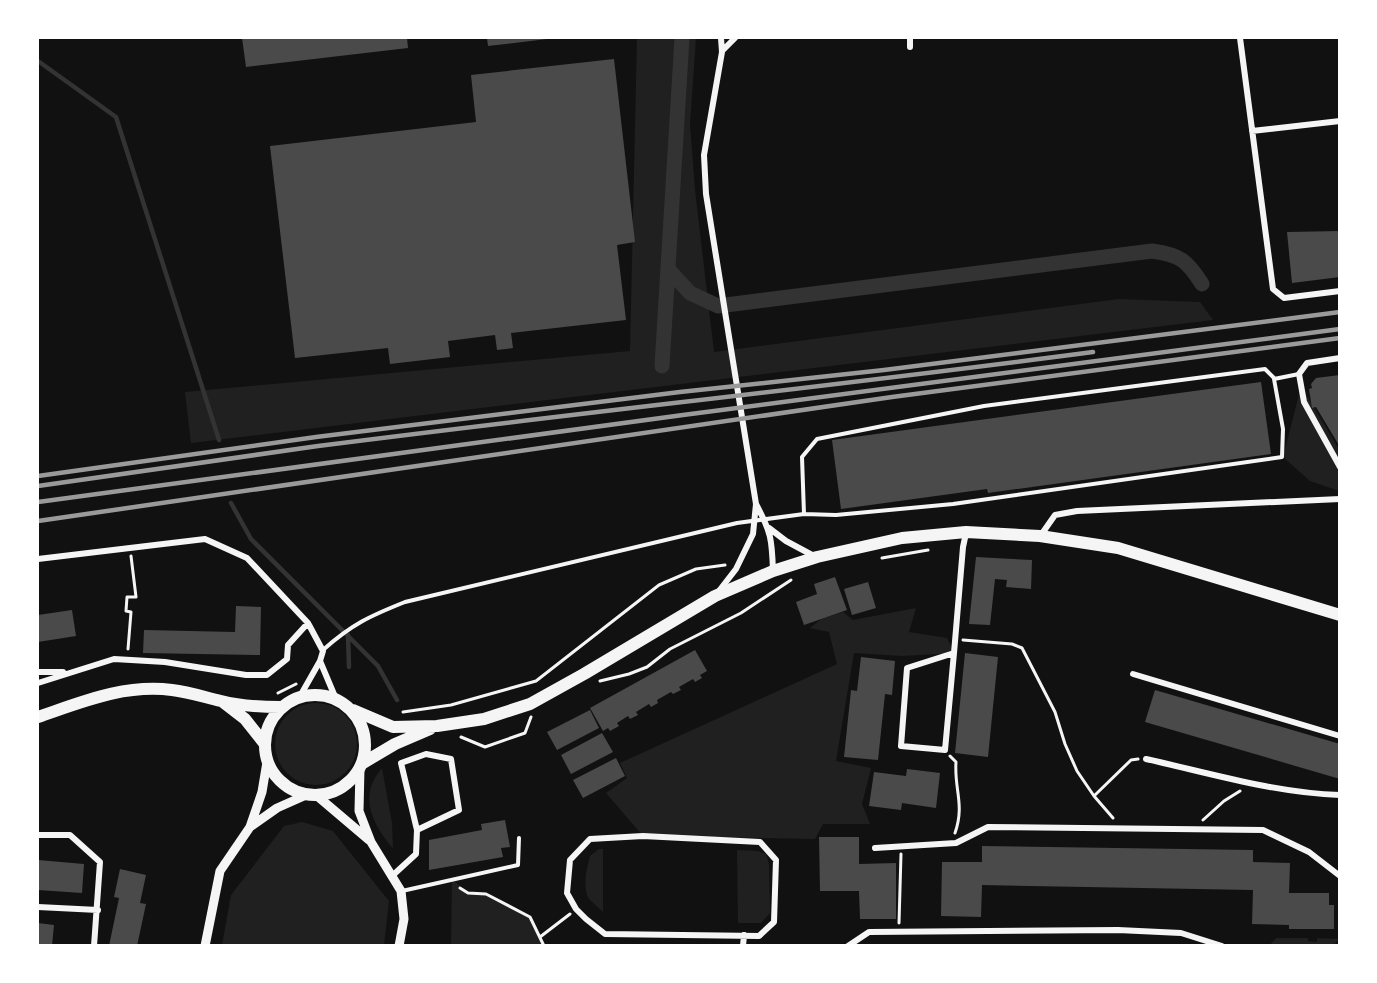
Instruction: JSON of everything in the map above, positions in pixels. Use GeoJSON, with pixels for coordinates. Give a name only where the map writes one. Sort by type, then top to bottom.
{"type":"FeatureCollection","features":[{"type":"Feature","properties":{"kind":"main road"},"geometry":{"type":"LineString","coordinates":[[38,717],[94,697],[120,691],[169,690],[257,707],[280,707],[299,698],[317,694],[336,699],[352,710],[386,718],[393,727],[437,726],[484,719],[530,704],[715,596],[773,572],[817,557],[902,538],[966,532],[1040,536],[1118,548],[1340,615]]}},
{"type":"Feature","properties":{"kind":"main road"},"geometry":{"type":"LineString","coordinates":[[222,701],[245,719],[264,743]]}},
{"type":"Feature","properties":{"kind":"main road"},"geometry":{"type":"LineString","coordinates":[[280,707],[269,723],[264,743],[267,762],[278,779],[294,791],[310,795],[333,793],[350,782],[361,766],[366,747],[363,727],[352,710]]}},
{"type":"Feature","properties":{"kind":"main road"},"geometry":{"type":"LineString","coordinates":[[361,766],[395,744],[437,726]]}},
{"type":"Feature","properties":{"kind":"street"},"geometry":{"type":"LineString","coordinates":[[715,596],[736,569],[753,534],[756,504],[706,194],[704,154],[722,52],[721,38]]}},
{"type":"Feature","properties":{"kind":"street"},"geometry":{"type":"LineString","coordinates":[[722,52],[735,38]]}},
{"type":"Feature","properties":{"kind":"street"},"geometry":{"type":"LineString","coordinates":[[910,38],[910,47]]}},
{"type":"Feature","properties":{"kind":"street"},"geometry":{"type":"LineString","coordinates":[[1240,38],[1273,289],[1284,298],[1340,291]]}},
{"type":"Feature","properties":{"kind":"street"},"geometry":{"type":"LineString","coordinates":[[1252,131],[1340,121]]}},
{"type":"Feature","properties":{"kind":"street"},"geometry":{"type":"LineString","coordinates":[[1340,358],[1307,363],[1299,374],[1304,402],[1340,467]]}},
{"type":"Feature","properties":{"kind":"street"},"geometry":{"type":"LineString","coordinates":[[1040,536],[1055,514],[1077,511],[1340,499]]}},
{"type":"Feature","properties":{"kind":"street"},"geometry":{"type":"LineString","coordinates":[[756,504],[769,528],[773,572]]}},
{"type":"Feature","properties":{"kind":"street"},"geometry":{"type":"LineString","coordinates":[[769,528],[786,541],[817,557]]}},
{"type":"Feature","properties":{"kind":"street"},"geometry":{"type":"LineString","coordinates":[[954,653],[908,668],[901,746],[945,750],[966,532]]}},
{"type":"Feature","properties":{"kind":"street"},"geometry":{"type":"LineString","coordinates":[[38,560],[205,539],[247,558],[308,623],[323,651],[320,661],[299,698]]}},
{"type":"Feature","properties":{"kind":"street"},"geometry":{"type":"LineString","coordinates":[[38,683],[114,659],[165,662],[238,675],[267,675],[287,659],[288,645],[308,623]]}},
{"type":"Feature","properties":{"kind":"street"},"geometry":{"type":"LineString","coordinates":[[320,661],[336,699]]}},
{"type":"Feature","properties":{"kind":"street"},"geometry":{"type":"LineString","coordinates":[[38,672],[70,672]]}},
{"type":"Feature","properties":{"kind":"street"},"geometry":{"type":"LineString","coordinates":[[1133,674],[1340,736]]}},
{"type":"Feature","properties":{"kind":"street"},"geometry":{"type":"LineString","coordinates":[[392,876],[416,854],[417,830],[400,763],[426,754],[451,759],[459,810],[417,830]]}},
{"type":"Feature","properties":{"kind":"street"},"geometry":{"type":"LineString","coordinates":[[1146,759],[1251,782],[1317,794],[1340,795]]}},
{"type":"Feature","properties":{"kind":"street"},"geometry":{"type":"LineString","coordinates":[[205,945],[220,871],[250,827],[262,792],[267,762]]}},
{"type":"Feature","properties":{"kind":"street"},"geometry":{"type":"LineString","coordinates":[[361,766],[359,811],[371,842],[401,891],[405,919],[399,945]]}},
{"type":"Feature","properties":{"kind":"street"},"geometry":{"type":"LineString","coordinates":[[250,827],[277,808],[310,795],[371,842]]}},
{"type":"Feature","properties":{"kind":"street"},"geometry":{"type":"LineString","coordinates":[[875,848],[956,843],[988,827],[1263,830],[1309,852],[1340,876]]}},
{"type":"Feature","properties":{"kind":"street"},"geometry":{"type":"LineString","coordinates":[[38,835],[70,835],[100,862],[94,945]]}},
{"type":"Feature","properties":{"kind":"street"},"geometry":{"type":"LineString","coordinates":[[643,836],[760,842],[776,860],[774,922],[759,936],[606,934],[576,909],[567,893],[570,860],[590,839],[643,836]]}},
{"type":"Feature","properties":{"kind":"street"},"geometry":{"type":"LineString","coordinates":[[38,907],[98,910]]}},
{"type":"Feature","properties":{"kind":"street"},"geometry":{"type":"LineString","coordinates":[[848,945],[869,932],[1118,930],[1181,933],[1222,945]]}},
{"type":"Feature","properties":{"kind":"street"},"geometry":{"type":"LineString","coordinates":[[743,945],[744,935]]}},
{"type":"Feature","properties":{"kind":"lane"},"geometry":{"type":"LineString","coordinates":[[323,651],[350,627],[365,618],[405,602],[738,523],[804,514],[836,515],[953,504],[1282,457],[1283,429],[1275,379],[1265,369],[1242,372],[984,406],[817,439],[802,457],[804,514]]}},
{"type":"Feature","properties":{"kind":"lane"},"geometry":{"type":"LineString","coordinates":[[1275,379],[1299,374]]}},
{"type":"Feature","properties":{"kind":"lane"},"geometry":{"type":"LineString","coordinates":[[401,891],[518,865],[519,837]]}},
{"type":"Feature","properties":{"kind":"path"},"geometry":{"type":"LineString","coordinates":[[126,660],[131,612],[126,611],[127,597],[136,597],[130,548]]}},
{"type":"Feature","properties":{"kind":"path"},"geometry":{"type":"LineString","coordinates":[[871,559],[935,549]]}},
{"type":"Feature","properties":{"kind":"path"},"geometry":{"type":"LineString","coordinates":[[765,598],[794,578]]}},
{"type":"Feature","properties":{"kind":"path"},"geometry":{"type":"LineString","coordinates":[[386,718],[452,705],[536,681],[659,585]]}},
{"type":"Feature","properties":{"kind":"path"},"geometry":{"type":"LineString","coordinates":[[955,639],[1012,644],[1022,648],[1055,712],[1065,744],[1077,771],[1120,828]]}},
{"type":"Feature","properties":{"kind":"path"},"geometry":{"type":"LineString","coordinates":[[273,694],[292,685],[306,683]]}},
{"type":"Feature","properties":{"kind":"path"},"geometry":{"type":"LineString","coordinates":[[945,750],[956,762],[955,777],[961,803],[955,835],[956,843]]}},
{"type":"Feature","properties":{"kind":"path"},"geometry":{"type":"LineString","coordinates":[[1095,796],[1131,760],[1146,759]]}},
{"type":"Feature","properties":{"kind":"path"},"geometry":{"type":"LineString","coordinates":[[1193,829],[1224,801],[1251,782]]}},
{"type":"Feature","properties":{"kind":"path"},"geometry":{"type":"LineString","coordinates":[[898,932],[901,846]]}},
{"type":"Feature","properties":{"kind":"path"},"geometry":{"type":"LineString","coordinates":[[456,885],[468,893],[486,894],[530,917],[544,945]]}},
{"type":"Feature","properties":{"kind":"path"},"geometry":{"type":"LineString","coordinates":[[540,937],[576,909]]}},
{"type":"Feature","properties":{"kind":"shaded area"},"geometry":{"type":"Polygon","coordinates":[[[637,38],[696,38],[690,124],[695,190],[714,352],[1119,299],[1200,302],[1213,320],[191,443],[185,392],[630,351],[637,38]]]}},
{"type":"Feature","properties":{"kind":"shaded area"},"geometry":{"type":"Polygon","coordinates":[[[1301,386],[1339,449],[1339,491],[1310,481],[1283,457],[1301,386]]]}},
{"type":"Feature","properties":{"kind":"shaded area"},"geometry":{"type":"Polygon","coordinates":[[[916,608],[909,632],[947,638],[954,653],[902,656],[854,653],[836,761],[871,768],[862,804],[870,824],[823,824],[815,839],[643,836],[606,793],[627,778],[620,763],[837,664],[829,632],[810,628],[821,619],[843,612],[853,620],[916,608]]]}},
{"type":"Feature","properties":{"kind":"shaded area"},"geometry":{"type":"Polygon","coordinates":[[[316,703],[332,706],[345,715],[354,728],[357,744],[354,760],[345,773],[332,782],[316,785],[300,782],[287,773],[278,760],[275,744],[278,728],[287,715],[300,706],[316,703]]]}},
{"type":"Feature","properties":{"kind":"shaded area"},"geometry":{"type":"Polygon","coordinates":[[[382,768],[392,823],[393,849],[374,820],[369,800],[374,779],[382,768]]]}},
{"type":"Feature","properties":{"kind":"shaded area"},"geometry":{"type":"Polygon","coordinates":[[[302,822],[333,831],[389,901],[384,945],[222,945],[231,895],[284,826],[302,822]]]}},
{"type":"Feature","properties":{"kind":"shaded area"},"geometry":{"type":"Polygon","coordinates":[[[599,849],[603,849],[603,912],[589,899],[586,889],[590,856],[599,849]]]}},
{"type":"Feature","properties":{"kind":"shaded area"},"geometry":{"type":"Polygon","coordinates":[[[737,850],[758,851],[766,854],[769,864],[770,913],[761,923],[738,923],[737,850]]]}},
{"type":"Feature","properties":{"kind":"shaded area"},"geometry":{"type":"Polygon","coordinates":[[[452,879],[468,893],[486,894],[530,917],[544,946],[451,946],[452,879]]]}},
{"type":"Feature","properties":{"kind":"shaded area"},"geometry":{"type":"Polygon","coordinates":[[[1276,938],[1308,938],[1308,941],[1317,942],[1317,938],[1339,939],[1334,945],[1270,945],[1276,938]]]}},
{"type":"Feature","properties":{"kind":"building"},"geometry":{"type":"Polygon","coordinates":[[[242,38],[407,38],[408,48],[246,67],[242,38]]]}},
{"type":"Feature","properties":{"kind":"building"},"geometry":{"type":"Polygon","coordinates":[[[487,38],[547,38],[547,39],[488,46],[487,38]]]}},
{"type":"Feature","properties":{"kind":"building"},"geometry":{"type":"Polygon","coordinates":[[[614,59],[635,242],[617,245],[626,320],[511,333],[513,348],[497,350],[495,335],[448,341],[450,357],[390,364],[388,348],[295,358],[270,146],[476,122],[471,75],[614,59]]]}},
{"type":"Feature","properties":{"kind":"building"},"geometry":{"type":"Polygon","coordinates":[[[1340,231],[1340,277],[1292,283],[1287,232],[1340,231]]]}},
{"type":"Feature","properties":{"kind":"building"},"geometry":{"type":"Polygon","coordinates":[[[1340,375],[1340,447],[1316,407],[1312,408],[1309,389],[1312,388],[1311,384],[1316,378],[1340,375]]]}},
{"type":"Feature","properties":{"kind":"building"},"geometry":{"type":"Polygon","coordinates":[[[1261,382],[1271,454],[988,493],[987,489],[841,509],[832,440],[1261,382]]]}},
{"type":"Feature","properties":{"kind":"building"},"geometry":{"type":"Polygon","coordinates":[[[976,557],[1032,560],[1031,589],[1006,587],[1007,580],[995,579],[990,625],[969,624],[976,557]]]}},
{"type":"Feature","properties":{"kind":"building"},"geometry":{"type":"Polygon","coordinates":[[[835,577],[847,610],[804,625],[796,602],[817,594],[814,584],[835,577]]]}},
{"type":"Feature","properties":{"kind":"building"},"geometry":{"type":"Polygon","coordinates":[[[868,582],[876,608],[852,615],[844,589],[868,582]]]}},
{"type":"Feature","properties":{"kind":"building"},"geometry":{"type":"Polygon","coordinates":[[[236,606],[261,607],[260,655],[143,653],[144,630],[235,632],[236,606]]]}},
{"type":"Feature","properties":{"kind":"building"},"geometry":{"type":"Polygon","coordinates":[[[72,610],[76,636],[38,642],[38,615],[72,610]]]}},
{"type":"Feature","properties":{"kind":"building"},"geometry":{"type":"Polygon","coordinates":[[[695,650],[707,671],[700,675],[702,678],[695,682],[693,679],[679,687],[681,690],[673,694],[671,692],[657,700],[658,703],[651,707],[649,704],[636,712],[638,715],[630,719],[628,716],[617,723],[619,726],[610,731],[608,728],[603,731],[590,708],[695,650]]]}},
{"type":"Feature","properties":{"kind":"building"},"geometry":{"type":"Polygon","coordinates":[[[965,653],[998,657],[988,757],[955,753],[965,653]]]}},
{"type":"Feature","properties":{"kind":"building"},"geometry":{"type":"Polygon","coordinates":[[[861,657],[895,661],[892,695],[885,694],[878,760],[844,757],[851,690],[857,691],[861,657]]]}},
{"type":"Feature","properties":{"kind":"building"},"geometry":{"type":"Polygon","coordinates":[[[1155,690],[1340,744],[1340,779],[1145,722],[1155,690]]]}},
{"type":"Feature","properties":{"kind":"building"},"geometry":{"type":"Polygon","coordinates":[[[590,710],[599,728],[557,750],[547,732],[590,710]]]}},
{"type":"Feature","properties":{"kind":"building"},"geometry":{"type":"Polygon","coordinates":[[[602,733],[613,752],[571,774],[561,755],[602,733]]]}},
{"type":"Feature","properties":{"kind":"building"},"geometry":{"type":"Polygon","coordinates":[[[616,758],[625,776],[583,798],[573,780],[616,758]]]}},
{"type":"Feature","properties":{"kind":"building"},"geometry":{"type":"Polygon","coordinates":[[[907,769],[940,773],[936,808],[902,803],[901,810],[869,806],[874,772],[906,776],[907,769]]]}},
{"type":"Feature","properties":{"kind":"building"},"geometry":{"type":"Polygon","coordinates":[[[505,820],[510,847],[501,848],[503,857],[429,870],[429,840],[482,830],[481,824],[505,820]]]}},
{"type":"Feature","properties":{"kind":"building"},"geometry":{"type":"Polygon","coordinates":[[[819,837],[859,837],[859,864],[896,863],[896,919],[860,919],[859,891],[820,891],[819,837]]]}},
{"type":"Feature","properties":{"kind":"building"},"geometry":{"type":"Polygon","coordinates":[[[982,846],[1253,850],[1253,862],[1290,863],[1289,893],[1329,893],[1329,905],[1334,905],[1334,929],[1289,929],[1289,925],[1252,924],[1253,890],[982,885],[981,917],[941,916],[942,862],[982,862],[982,846]]]}},
{"type":"Feature","properties":{"kind":"building"},"geometry":{"type":"Polygon","coordinates":[[[38,860],[84,864],[82,893],[38,890],[38,860]]]}},
{"type":"Feature","properties":{"kind":"building"},"geometry":{"type":"Polygon","coordinates":[[[120,869],[146,875],[140,903],[146,904],[137,946],[109,946],[119,898],[114,897],[120,869]]]}},
{"type":"Feature","properties":{"kind":"building"},"geometry":{"type":"Polygon","coordinates":[[[38,923],[54,925],[52,946],[38,946],[38,923]]]}},
{"type":"Feature","properties":{"kind":"waterway"},"geometry":{"type":"LineString","coordinates":[[662,366],[682,38]]}},
{"type":"Feature","properties":{"kind":"waterway"},"geometry":{"type":"LineString","coordinates":[[38,61],[116,117],[219,440]]}},
{"type":"Feature","properties":{"kind":"waterway"},"geometry":{"type":"LineString","coordinates":[[668,269],[690,293],[718,306],[1152,251],[1170,254],[1182,260],[1192,269],[1202,284]]}},
{"type":"Feature","properties":{"kind":"waterway"},"geometry":{"type":"LineString","coordinates":[[231,503],[251,539],[378,666],[397,700]]}},
{"type":"Feature","properties":{"kind":"waterway"},"geometry":{"type":"LineString","coordinates":[[348,635],[349,667]]}},
{"type":"Feature","properties":{"kind":"railway"},"geometry":{"type":"LineString","coordinates":[[38,476],[316,437],[680,392],[884,370],[1340,312]]}},
{"type":"Feature","properties":{"kind":"railway"},"geometry":{"type":"LineString","coordinates":[[38,502],[1340,329]]}},
{"type":"Feature","properties":{"kind":"railway"},"geometry":{"type":"LineString","coordinates":[[38,521],[892,397],[1340,338]]}},
{"type":"Feature","properties":{"kind":"railway"},"geometry":{"type":"LineString","coordinates":[[38,486],[318,446],[1093,352]]}}]}
